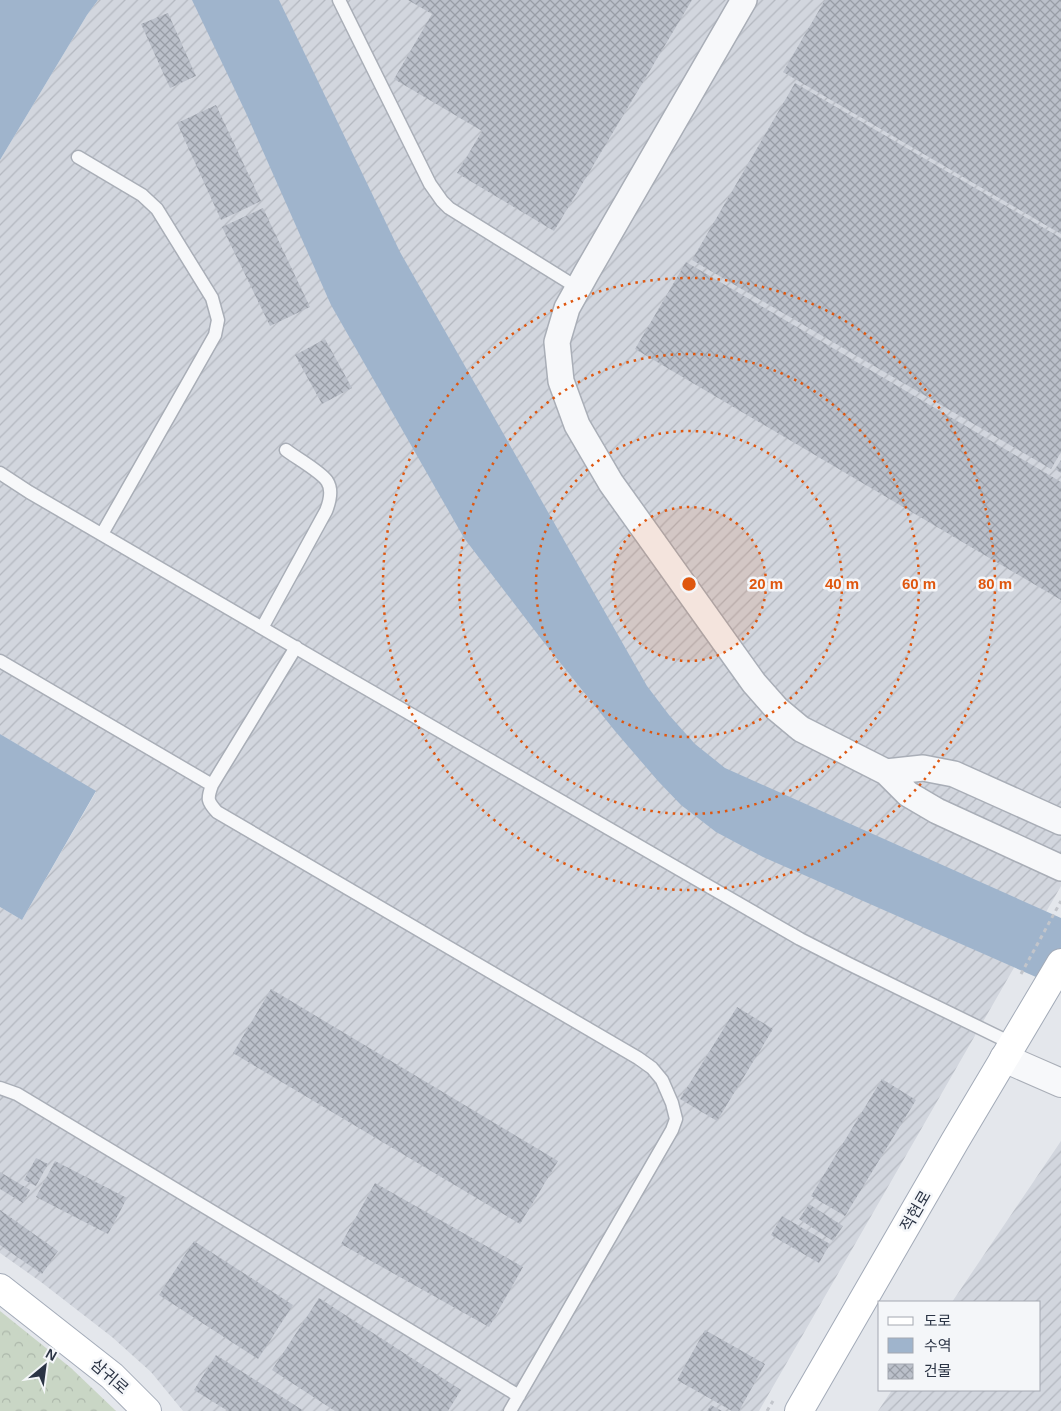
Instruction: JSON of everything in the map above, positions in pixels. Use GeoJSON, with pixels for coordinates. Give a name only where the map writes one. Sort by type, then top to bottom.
{"type":"FeatureCollection","features":[{"type":"Feature","properties":{"kind":"main road","name":"적현로"},"geometry":{"type":"LineString","coordinates":[[799,1411],[1061,963]]}},
{"type":"Feature","properties":{"kind":"main road","name":"삼귀로"},"geometry":{"type":"LineString","coordinates":[[0,1288],[112,1376],[147,1411]]}},
{"type":"Feature","properties":{"kind":"street"},"geometry":{"type":"LineString","coordinates":[[744,0],[567,308],[557,342],[561,381],[577,425],[611,483],[754,684],[777,709],[801,729],[886,772],[908,794],[937,811],[1061,868]]}},
{"type":"Feature","properties":{"kind":"street"},"geometry":{"type":"LineString","coordinates":[[886,772],[922,768],[954,774],[1061,822]]}},
{"type":"Feature","properties":{"kind":"street"},"geometry":{"type":"LineString","coordinates":[[1008,1051],[1061,1083]]}},
{"type":"Feature","properties":{"kind":"lane"},"geometry":{"type":"LineString","coordinates":[[340,0],[430,184],[442,201],[449,208],[578,288]]}},
{"type":"Feature","properties":{"kind":"lane"},"geometry":{"type":"LineString","coordinates":[[78,157],[142,195],[157,209],[212,298],[218,320],[210,343],[102,534]]}},
{"type":"Feature","properties":{"kind":"lane"},"geometry":{"type":"LineString","coordinates":[[262,628],[326,511],[331,498],[328,481],[286,450]]}},
{"type":"Feature","properties":{"kind":"lane"},"geometry":{"type":"LineString","coordinates":[[0,473],[262,628],[800,938],[1008,1051]]}},
{"type":"Feature","properties":{"kind":"lane"},"geometry":{"type":"LineString","coordinates":[[296,647],[212,785],[208,796],[209,803],[217,812],[638,1058],[652,1068],[662,1080],[672,1103],[676,1119],[672,1130],[510,1411]]}},
{"type":"Feature","properties":{"kind":"lane"},"geometry":{"type":"LineString","coordinates":[[0,661],[212,785]]}},
{"type":"Feature","properties":{"kind":"lane"},"geometry":{"type":"LineString","coordinates":[[0,1088],[17,1094],[46,1111],[519,1396]]}},
{"type":"Feature","properties":{"kind":"shaded area"},"geometry":{"type":"Polygon","coordinates":[[[98,0],[1061,0],[1061,886],[759,1411],[183,1411],[151,1372],[112,1337],[0,1253],[0,907],[22,920],[96,792],[0,734],[0,160],[87,15],[98,0]]]}},
{"type":"Feature","properties":{"kind":"shaded area"},"geometry":{"type":"Polygon","coordinates":[[[1061,1141],[1061,1411],[878,1411],[891,1391],[1041,1391],[1041,1301],[953,1301],[1061,1141]]]}},
{"type":"Feature","properties":{"kind":"green space"},"geometry":{"type":"Polygon","coordinates":[[[0,1311],[71,1368],[116,1411],[0,1411],[0,1311]]]}},
{"type":"Feature","properties":{"kind":"water"},"geometry":{"type":"Polygon","coordinates":[[[0,0],[98,0],[87,15],[0,160],[0,0]]]}},
{"type":"Feature","properties":{"kind":"water"},"geometry":{"type":"Polygon","coordinates":[[[192,0],[279,0],[400,252],[647,686],[669,715],[695,744],[725,768],[1061,918],[1061,988],[763,857],[716,832],[681,805],[658,781],[542,640],[464,538],[331,305],[246,113],[192,0]]]}},
{"type":"Feature","properties":{"kind":"water"},"geometry":{"type":"Polygon","coordinates":[[[0,734],[96,791],[22,920],[0,907],[0,734]]]}},
{"type":"Feature","properties":{"kind":"building"},"geometry":{"type":"Polygon","coordinates":[[[408,0],[692,0],[554,231],[457,173],[482,131],[394,79],[432,14],[408,0]]]}},
{"type":"Feature","properties":{"kind":"building"},"geometry":{"type":"Polygon","coordinates":[[[825,0],[1061,0],[1061,234],[783,72],[825,0]]]}},
{"type":"Feature","properties":{"kind":"building"},"geometry":{"type":"Polygon","coordinates":[[[168,13],[196,76],[170,88],[141,24],[168,13]]]}},
{"type":"Feature","properties":{"kind":"building"},"geometry":{"type":"Polygon","coordinates":[[[795,83],[1061,238],[1061,452],[1051,469],[692,260],[795,83]]]}},
{"type":"Feature","properties":{"kind":"building"},"geometry":{"type":"Polygon","coordinates":[[[216,105],[261,201],[221,220],[177,123],[216,105]]]}},
{"type":"Feature","properties":{"kind":"building"},"geometry":{"type":"Polygon","coordinates":[[[263,208],[310,307],[270,326],[222,227],[263,208]]]}},
{"type":"Feature","properties":{"kind":"building"},"geometry":{"type":"Polygon","coordinates":[[[686,262],[1061,482],[1061,600],[635,349],[686,262]]]}},
{"type":"Feature","properties":{"kind":"building"},"geometry":{"type":"Polygon","coordinates":[[[325,339],[352,388],[322,404],[295,355],[325,339]]]}},
{"type":"Feature","properties":{"kind":"building"},"geometry":{"type":"Polygon","coordinates":[[[1061,460],[1061,473],[1055,469],[1061,460]]]}},
{"type":"Feature","properties":{"kind":"building"},"geometry":{"type":"Polygon","coordinates":[[[271,989],[558,1161],[520,1224],[233,1053],[271,989]]]}},
{"type":"Feature","properties":{"kind":"building"},"geometry":{"type":"Polygon","coordinates":[[[737,1007],[773,1029],[717,1121],[680,1099],[737,1007]]]}},
{"type":"Feature","properties":{"kind":"building"},"geometry":{"type":"Polygon","coordinates":[[[882,1079],[916,1100],[845,1216],[811,1196],[882,1079]]]}},
{"type":"Feature","properties":{"kind":"building"},"geometry":{"type":"Polygon","coordinates":[[[36,1158],[48,1164],[36,1186],[24,1180],[36,1158]]]}},
{"type":"Feature","properties":{"kind":"building"},"geometry":{"type":"Polygon","coordinates":[[[55,1161],[127,1198],[108,1234],[36,1197],[55,1161]]]}},
{"type":"Feature","properties":{"kind":"building"},"geometry":{"type":"Polygon","coordinates":[[[0,1172],[30,1190],[23,1203],[0,1189],[0,1172]]]}},
{"type":"Feature","properties":{"kind":"building"},"geometry":{"type":"Polygon","coordinates":[[[375,1183],[523,1267],[489,1327],[341,1244],[375,1183]]]}},
{"type":"Feature","properties":{"kind":"building"},"geometry":{"type":"Polygon","coordinates":[[[809,1204],[843,1226],[833,1241],[799,1219],[809,1204]]]}},
{"type":"Feature","properties":{"kind":"building"},"geometry":{"type":"Polygon","coordinates":[[[0,1210],[58,1251],[42,1274],[0,1245],[0,1210]]]}},
{"type":"Feature","properties":{"kind":"building"},"geometry":{"type":"Polygon","coordinates":[[[782,1216],[830,1244],[819,1263],[771,1235],[782,1216]]]}},
{"type":"Feature","properties":{"kind":"building"},"geometry":{"type":"Polygon","coordinates":[[[194,1241],[293,1305],[258,1359],[159,1295],[194,1241]]]}},
{"type":"Feature","properties":{"kind":"building"},"geometry":{"type":"Polygon","coordinates":[[[319,1298],[461,1390],[448,1411],[335,1411],[272,1370],[319,1298]]]}},
{"type":"Feature","properties":{"kind":"building"},"geometry":{"type":"Polygon","coordinates":[[[705,1330],[765,1364],[739,1411],[732,1411],[677,1380],[705,1330]]]}},
{"type":"Feature","properties":{"kind":"building"},"geometry":{"type":"Polygon","coordinates":[[[216,1355],[304,1411],[228,1411],[194,1390],[216,1355]]]}},
{"type":"Feature","properties":{"kind":"building"},"geometry":{"type":"Polygon","coordinates":[[[711,1405],[722,1411],[707,1411],[711,1405]]]}}]}
